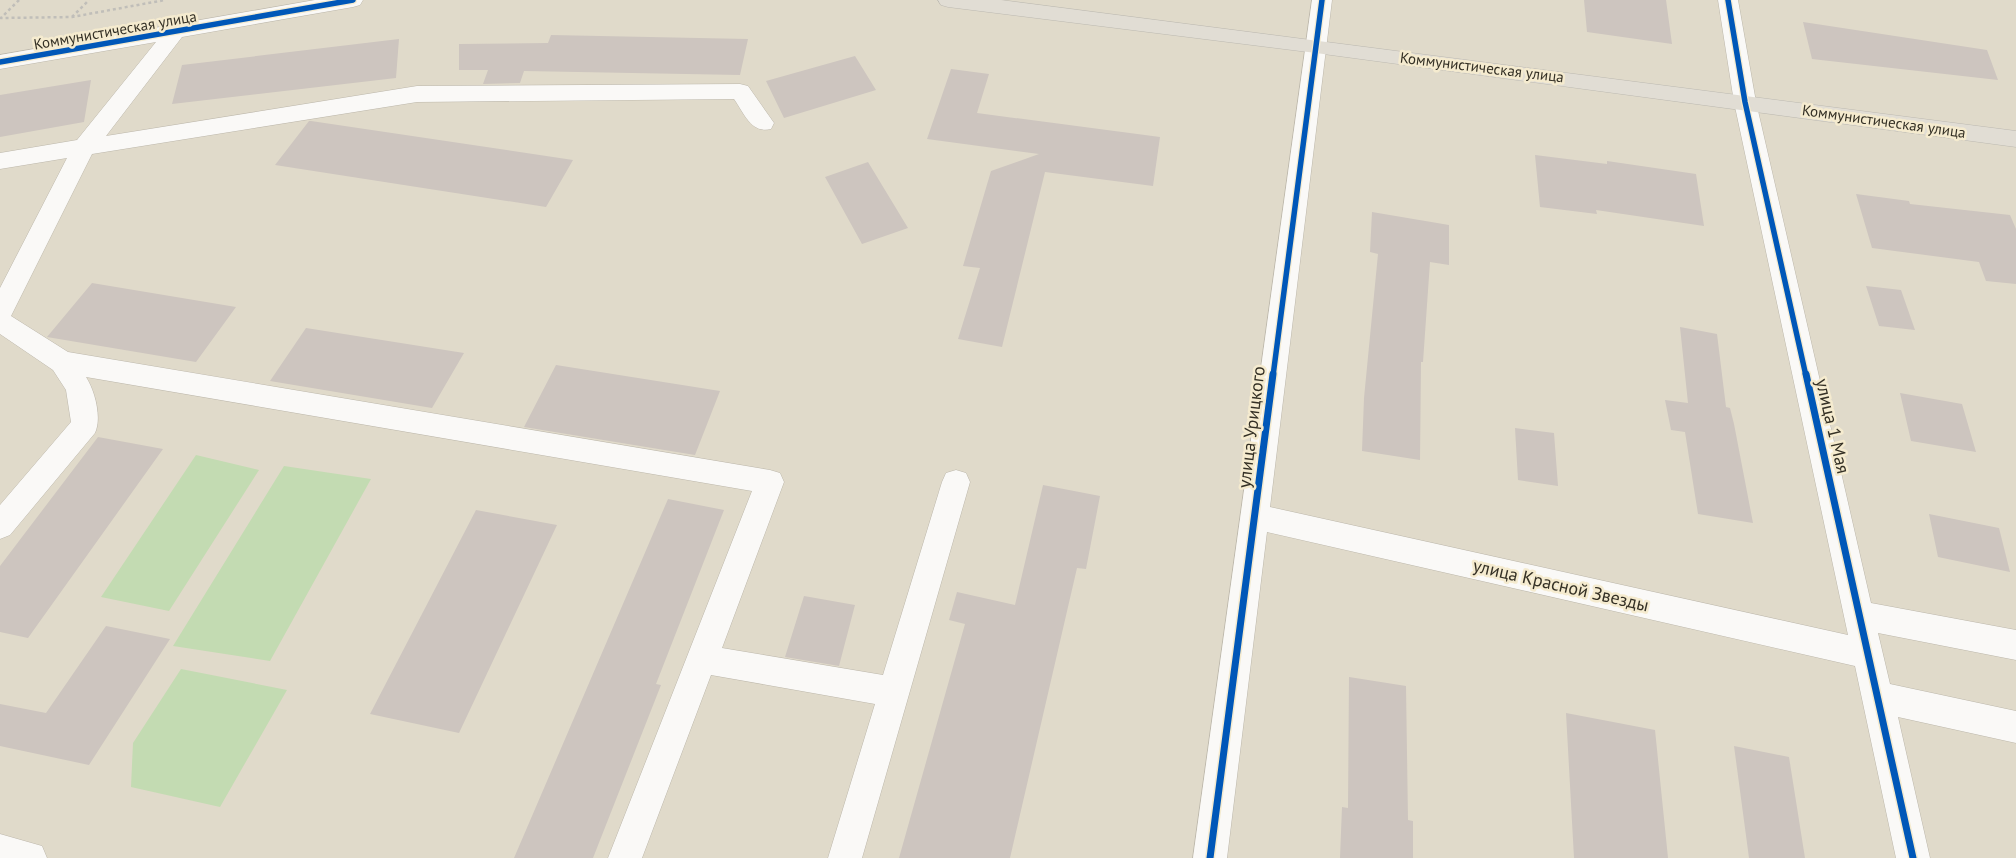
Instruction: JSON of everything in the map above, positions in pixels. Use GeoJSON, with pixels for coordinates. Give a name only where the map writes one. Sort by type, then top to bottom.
{"type":"FeatureCollection","features":[{"type":"Feature","properties":{"kind":"main road","name":"Коммунистическая улица"},"geometry":{"type":"LineString","coordinates":[[948,0],[1316,46],[2016,139]]}},
{"type":"Feature","properties":{"kind":"street","name":"Коммунистическая улица"},"geometry":{"type":"LineString","coordinates":[[0,62],[174,33],[353,0]]}},
{"type":"Feature","properties":{"kind":"street","name":"улица Урицкого"},"geometry":{"type":"LineString","coordinates":[[1210,858],[1322,0]]}},
{"type":"Feature","properties":{"kind":"street","name":"улица 1 Мая"},"geometry":{"type":"LineString","coordinates":[[1728,0],[1745,102],[1913,858]]}},
{"type":"Feature","properties":{"kind":"street"},"geometry":{"type":"LineString","coordinates":[[0,313],[84,147],[174,33]]}},
{"type":"Feature","properties":{"kind":"street"},"geometry":{"type":"LineString","coordinates":[[0,161],[417,94],[740,91],[763,123]]}},
{"type":"Feature","properties":{"kind":"street"},"geometry":{"type":"LineString","coordinates":[[0,322],[28,338],[62,362],[79,388],[85,425],[0,526]]}},
{"type":"Feature","properties":{"kind":"street"},"geometry":{"type":"LineString","coordinates":[[62,362],[770,482],[625,858]]}},
{"type":"Feature","properties":{"kind":"street"},"geometry":{"type":"LineString","coordinates":[[845,858],[956,482]]}},
{"type":"Feature","properties":{"kind":"street","name":"улица Красной Звезды"},"geometry":{"type":"LineString","coordinates":[[1254,516],[1868,654]]}},
{"type":"Feature","properties":{"kind":"street"},"geometry":{"type":"LineString","coordinates":[[1860,615],[2016,645]]}},
{"type":"Feature","properties":{"kind":"street"},"geometry":{"type":"LineString","coordinates":[[702,658],[894,692]]}},
{"type":"Feature","properties":{"kind":"street"},"geometry":{"type":"LineString","coordinates":[[1877,697],[2016,726]]}},
{"type":"Feature","properties":{"kind":"street"},"geometry":{"type":"LineString","coordinates":[[0,851],[30,858]]}},
{"type":"Feature","properties":{"kind":"path"},"geometry":{"type":"LineString","coordinates":[[19,0],[1,18],[72,17],[165,0]]}},
{"type":"Feature","properties":{"kind":"path"},"geometry":{"type":"LineString","coordinates":[[72,17],[89,0]]}},
{"type":"Feature","properties":{"kind":"green space"},"geometry":{"type":"Polygon","coordinates":[[[196,455],[259,470],[169,611],[101,597],[196,455]]]}},
{"type":"Feature","properties":{"kind":"green space"},"geometry":{"type":"Polygon","coordinates":[[[284,466],[371,479],[270,661],[173,646],[284,466]]]}},
{"type":"Feature","properties":{"kind":"green space"},"geometry":{"type":"Polygon","coordinates":[[[181,669],[287,690],[220,807],[131,787],[133,743],[181,669]]]}},
{"type":"Feature","properties":{"kind":"building"},"geometry":{"type":"Polygon","coordinates":[[[1584,0],[1666,0],[1672,44],[1587,32],[1584,0]]]}},
{"type":"Feature","properties":{"kind":"building"},"geometry":{"type":"Polygon","coordinates":[[[1803,22],[1987,50],[1998,80],[1812,59],[1803,22]]]}},
{"type":"Feature","properties":{"kind":"building"},"geometry":{"type":"Polygon","coordinates":[[[551,35],[748,39],[740,75],[524,71],[520,83],[483,84],[488,70],[459,70],[459,44],[548,43],[551,35]]]}},
{"type":"Feature","properties":{"kind":"building"},"geometry":{"type":"Polygon","coordinates":[[[399,39],[396,78],[172,104],[182,65],[399,39]]]}},
{"type":"Feature","properties":{"kind":"building"},"geometry":{"type":"Polygon","coordinates":[[[855,56],[876,90],[784,118],[766,81],[855,56]]]}},
{"type":"Feature","properties":{"kind":"building"},"geometry":{"type":"Polygon","coordinates":[[[951,69],[989,74],[977,113],[1160,137],[1153,186],[1045,172],[1002,347],[958,339],[980,268],[963,266],[991,171],[1039,154],[927,139],[951,69]]]}},
{"type":"Feature","properties":{"kind":"building"},"geometry":{"type":"Polygon","coordinates":[[[91,80],[84,122],[0,137],[0,95],[91,80]]]}},
{"type":"Feature","properties":{"kind":"building"},"geometry":{"type":"Polygon","coordinates":[[[309,121],[573,160],[546,207],[275,165],[309,121]]]}},
{"type":"Feature","properties":{"kind":"building"},"geometry":{"type":"Polygon","coordinates":[[[1535,155],[1607,164],[1607,161],[1696,174],[1704,226],[1596,210],[1597,214],[1540,207],[1535,155]]]}},
{"type":"Feature","properties":{"kind":"building"},"geometry":{"type":"Polygon","coordinates":[[[868,162],[908,228],[862,244],[825,177],[868,162]]]}},
{"type":"Feature","properties":{"kind":"building"},"geometry":{"type":"Polygon","coordinates":[[[1856,194],[1909,201],[1910,204],[2010,215],[2016,229],[2016,284],[1986,281],[1979,262],[1872,248],[1856,194]]]}},
{"type":"Feature","properties":{"kind":"building"},"geometry":{"type":"Polygon","coordinates":[[[1372,212],[1449,225],[1449,265],[1430,262],[1423,362],[1421,362],[1420,460],[1362,451],[1364,398],[1378,254],[1370,252],[1372,212]]]}},
{"type":"Feature","properties":{"kind":"building"},"geometry":{"type":"Polygon","coordinates":[[[92,283],[236,307],[196,362],[47,337],[92,283]]]}},
{"type":"Feature","properties":{"kind":"building"},"geometry":{"type":"Polygon","coordinates":[[[1866,286],[1901,290],[1915,330],[1879,326],[1866,286]]]}},
{"type":"Feature","properties":{"kind":"building"},"geometry":{"type":"Polygon","coordinates":[[[1680,327],[1717,334],[1726,407],[1730,408],[1734,424],[1753,523],[1698,514],[1685,432],[1671,430],[1665,400],[1688,403],[1680,327]]]}},
{"type":"Feature","properties":{"kind":"building"},"geometry":{"type":"Polygon","coordinates":[[[306,328],[464,353],[432,408],[270,381],[306,328]]]}},
{"type":"Feature","properties":{"kind":"building"},"geometry":{"type":"Polygon","coordinates":[[[556,365],[720,391],[695,455],[524,427],[556,365]]]}},
{"type":"Feature","properties":{"kind":"building"},"geometry":{"type":"Polygon","coordinates":[[[1900,393],[1962,404],[1976,452],[1911,441],[1900,393]]]}},
{"type":"Feature","properties":{"kind":"building"},"geometry":{"type":"Polygon","coordinates":[[[1515,428],[1554,433],[1558,486],[1518,480],[1515,428]]]}},
{"type":"Feature","properties":{"kind":"building"},"geometry":{"type":"Polygon","coordinates":[[[98,437],[163,449],[28,638],[0,632],[0,566],[98,437]]]}},
{"type":"Feature","properties":{"kind":"building"},"geometry":{"type":"Polygon","coordinates":[[[1043,485],[1100,496],[1086,569],[1077,568],[1010,858],[899,858],[965,624],[949,620],[957,592],[1015,605],[1043,485]]]}},
{"type":"Feature","properties":{"kind":"building"},"geometry":{"type":"Polygon","coordinates":[[[668,499],[724,510],[656,684],[661,685],[593,858],[514,858],[668,499]]]}},
{"type":"Feature","properties":{"kind":"building"},"geometry":{"type":"Polygon","coordinates":[[[476,510],[557,525],[459,733],[370,714],[476,510]]]}},
{"type":"Feature","properties":{"kind":"building"},"geometry":{"type":"Polygon","coordinates":[[[1929,514],[1999,528],[2010,572],[1938,557],[1929,514]]]}},
{"type":"Feature","properties":{"kind":"building"},"geometry":{"type":"Polygon","coordinates":[[[804,596],[855,605],[839,666],[785,657],[804,596]]]}},
{"type":"Feature","properties":{"kind":"building"},"geometry":{"type":"Polygon","coordinates":[[[106,626],[170,639],[89,765],[0,746],[0,704],[46,713],[106,626]]]}},
{"type":"Feature","properties":{"kind":"building"},"geometry":{"type":"Polygon","coordinates":[[[1349,677],[1406,686],[1408,820],[1413,821],[1413,858],[1340,858],[1342,807],[1348,808],[1349,677]]]}},
{"type":"Feature","properties":{"kind":"building"},"geometry":{"type":"Polygon","coordinates":[[[1566,713],[1655,730],[1668,858],[1574,858],[1566,713]]]}},
{"type":"Feature","properties":{"kind":"building"},"geometry":{"type":"Polygon","coordinates":[[[1734,746],[1789,757],[1805,858],[1749,858],[1734,746]]]}},
{"type":"Feature","properties":{"kind":"cycle path"},"geometry":{"type":"LineString","coordinates":[[0,62],[353,0]]}},
{"type":"Feature","properties":{"kind":"cycle path"},"geometry":{"type":"LineString","coordinates":[[1210,858],[1322,0]]}},
{"type":"Feature","properties":{"kind":"cycle path"},"geometry":{"type":"LineString","coordinates":[[1728,0],[1745,102],[1913,858]]}}]}
